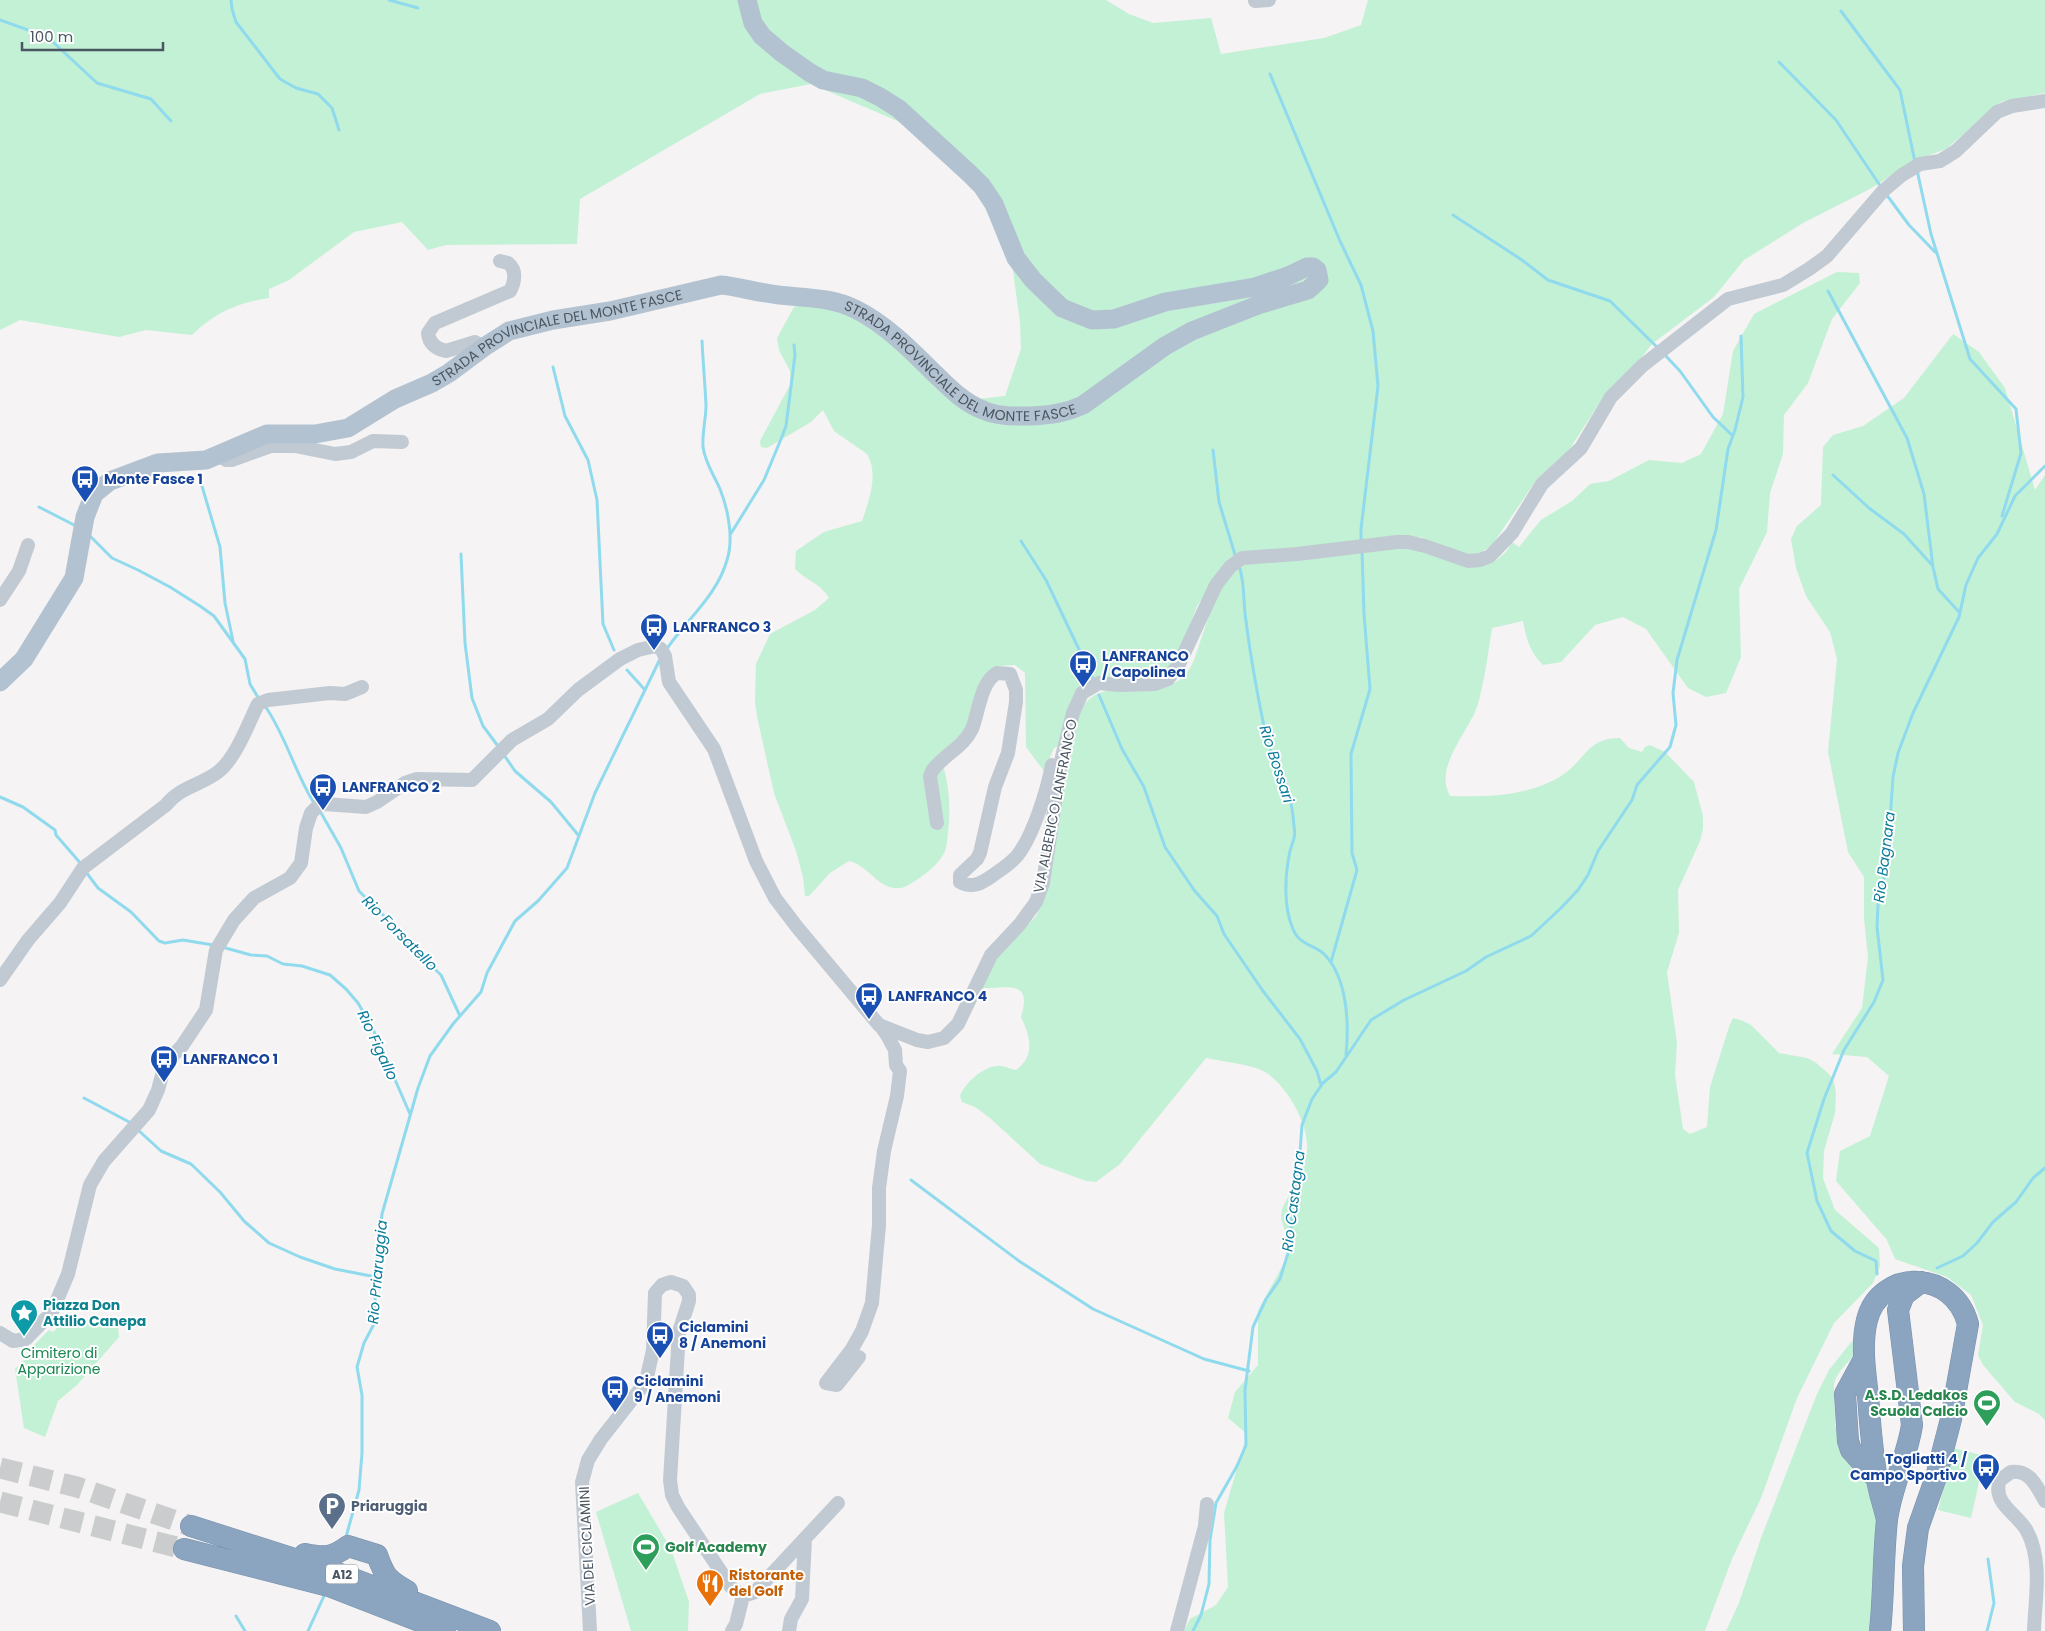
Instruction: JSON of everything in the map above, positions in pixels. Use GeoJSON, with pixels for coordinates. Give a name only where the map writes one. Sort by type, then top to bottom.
{"type":"FeatureCollection","features":[{"type":"Feature","properties":{"kind":"highway"},"geometry":{"type":"LineString","coordinates":[[1880,1631],[1883,1609],[1887,1520],[1894,1486],[1903,1465],[1912,1425],[1898,1310],[1904,1295],[1920,1282]]}},
{"type":"Feature","properties":{"kind":"highway"},"geometry":{"type":"LineString","coordinates":[[1887,1520],[1877,1479],[1864,1359],[1867,1320],[1878,1298],[1896,1285],[1920,1282],[1938,1285],[1954,1297],[1965,1310],[1968,1324],[1951,1420],[1936,1476],[1918,1528],[1913,1566],[1914,1631]]}},
{"type":"Feature","properties":{"kind":"highway","name":"A12"},"geometry":{"type":"LineString","coordinates":[[199,1529],[228,1534],[318,1557],[335,1555],[348,1546],[377,1554],[384,1573],[389,1580],[446,1622],[335,1572],[199,1529]]}},
{"type":"Feature","properties":{"kind":"highway","name":"A12"},"geometry":{"type":"LineString","coordinates":[[184,1549],[329,1586],[446,1622],[490,1631]]}},
{"type":"Feature","properties":{"kind":"main road","name":"STRADA PROVINCIALE DEL MONTE FASCE"},"geometry":{"type":"LineString","coordinates":[[0,682],[24,659],[74,578],[85,517],[94,494],[110,481],[158,463],[206,460],[267,434],[315,434],[348,428],[395,399],[432,383],[449,373],[509,331],[610,312],[721,285],[735,286],[766,294],[824,299],[855,309],[894,337],[963,401],[984,411],[998,414],[1018,416],[1051,415],[1070,412],[1083,405],[1165,346],[1192,331],[1258,305],[1308,290],[1319,280],[1316,270],[1312,267],[1307,267],[1256,287],[1165,302],[1114,319],[1092,320],[1062,308],[1033,280],[1016,258],[994,204],[982,186],[970,174],[899,109],[862,88],[823,80],[782,53],[762,36],[753,23],[747,0]]}},
{"type":"Feature","properties":{"kind":"street","name":"VIA ALBERICO LANFRANCO"},"geometry":{"type":"LineString","coordinates":[[3,1335],[13,1341],[26,1338],[52,1312],[68,1274],[90,1185],[104,1160],[149,1110],[158,1090],[165,1064],[182,1046],[206,1010],[216,950],[234,920],[254,898],[290,878],[301,863],[306,828],[311,813],[317,807],[324,804],[366,807],[377,802],[405,783],[417,779],[472,780],[512,740],[548,719],[578,690],[620,659],[638,650],[655,646],[661,649],[666,656],[669,682],[714,748],[740,820],[768,886],[797,927],[879,1025],[908,1037],[928,1042],[944,1038],[958,1024],[991,955],[1020,924],[1036,902],[1043,883],[1062,757],[1072,713],[1082,693],[1099,683],[1119,685],[1155,684],[1168,679],[1179,664],[1216,585],[1234,562],[1242,558],[1408,542],[1468,561],[1480,560],[1490,556],[1512,533],[1542,484],[1581,448],[1610,397],[1642,366],[1728,300],[1783,285],[1809,269],[1827,256],[1883,191],[1902,175],[1920,164],[1940,161],[1956,152],[1997,112],[2012,106],[2045,101]]}},
{"type":"Feature","properties":{"kind":"street"},"geometry":{"type":"LineString","coordinates":[[484,347],[475,342],[451,350],[442,350],[430,342],[428,334],[431,326],[441,320],[510,291],[514,283],[513,270],[508,263],[500,261]]}},
{"type":"Feature","properties":{"kind":"street"},"geometry":{"type":"LineString","coordinates":[[219,456],[226,460],[232,460],[271,446],[295,446],[335,454],[351,452],[374,441],[402,442]]}},
{"type":"Feature","properties":{"kind":"street"},"geometry":{"type":"LineString","coordinates":[[0,600],[19,571],[28,545]]}},
{"type":"Feature","properties":{"kind":"street"},"geometry":{"type":"LineString","coordinates":[[937,823],[930,776],[932,771],[967,738],[987,684],[991,677],[997,673],[1010,674],[1016,690],[1016,702],[1008,753],[995,786],[983,847],[977,859],[960,875],[960,882],[976,885],[987,880],[1016,856],[1035,821],[1046,790],[1052,761],[1056,757],[1062,757]]}},
{"type":"Feature","properties":{"kind":"street"},"geometry":{"type":"LineString","coordinates":[[0,980],[28,940],[60,903],[83,868],[166,805],[172,797],[218,772],[230,760],[258,704],[268,700],[322,694],[345,694],[362,687]]}},
{"type":"Feature","properties":{"kind":"street"},"geometry":{"type":"LineString","coordinates":[[859,1357],[837,1385],[826,1383],[852,1349],[862,1331],[872,1303],[879,1225],[879,1188],[884,1151],[897,1096],[900,1071],[896,1065],[895,1050],[879,1025]]}},
{"type":"Feature","properties":{"kind":"street","name":"VIA DEI CICLAMINI"},"geometry":{"type":"LineString","coordinates":[[590,1631],[582,1482],[588,1460],[601,1439],[641,1388],[647,1377],[652,1350],[655,1293],[662,1285],[671,1282],[683,1286],[689,1295],[689,1301],[679,1332],[677,1353],[670,1480],[672,1495],[726,1580],[736,1592],[743,1596]]}},
{"type":"Feature","properties":{"kind":"street"},"geometry":{"type":"LineString","coordinates":[[2034,1631],[2036,1556],[2026,1529],[1999,1498],[2000,1480],[2011,1472],[2024,1473],[2032,1480],[2045,1501]]}},
{"type":"Feature","properties":{"kind":"street"},"geometry":{"type":"LineString","coordinates":[[734,1627],[743,1596],[755,1592],[805,1540],[838,1502]]}},
{"type":"Feature","properties":{"kind":"street"},"geometry":{"type":"LineString","coordinates":[[1176,1631],[1205,1526],[1207,1504]]}},
{"type":"Feature","properties":{"kind":"street"},"geometry":{"type":"LineString","coordinates":[[789,1631],[791,1619],[802,1599],[805,1540]]}},
{"type":"Feature","properties":{"kind":"green space"},"geometry":{"type":"Polygon","coordinates":[[[0,0],[1106,0],[1129,14],[1153,23],[1211,18],[1221,54],[1324,38],[1361,25],[1368,0],[2045,0],[2045,93],[2001,102],[1946,149],[1919,159],[1868,190],[1803,223],[1744,260],[1714,297],[1652,344],[1638,362],[1602,399],[1569,450],[1537,479],[1492,545],[1479,554],[1462,555],[1420,537],[1350,541],[1275,551],[1239,552],[1197,606],[1179,655],[1169,671],[1154,680],[1090,678],[1078,689],[1062,744],[1054,748],[1044,771],[1026,747],[1025,673],[1015,665],[998,666],[985,679],[972,725],[940,754],[947,784],[949,812],[946,847],[938,862],[918,879],[907,886],[898,888],[882,884],[861,867],[849,861],[830,873],[809,896],[805,896],[803,877],[796,851],[774,793],[758,721],[755,703],[756,664],[770,634],[815,610],[829,598],[822,589],[795,569],[796,551],[824,532],[862,521],[873,479],[871,462],[867,454],[834,431],[823,410],[811,422],[767,448],[761,447],[760,441],[791,383],[790,371],[779,350],[777,338],[794,307],[808,303],[827,307],[869,327],[970,400],[1005,396],[1021,349],[1020,322],[1012,264],[977,191],[902,123],[811,84],[760,94],[580,199],[577,244],[446,245],[428,250],[402,222],[354,232],[289,280],[269,289],[269,298],[247,302],[227,310],[209,320],[192,335],[146,330],[119,337],[20,320],[0,330],[0,0]]]}},
{"type":"Feature","properties":{"kind":"green space"},"geometry":{"type":"Polygon","coordinates":[[[1837,272],[1859,273],[1860,283],[1832,319],[1808,383],[1784,415],[1783,454],[1770,493],[1767,532],[1739,589],[1741,657],[1726,693],[1706,697],[1688,688],[1646,629],[1623,617],[1595,625],[1561,662],[1543,665],[1529,645],[1523,621],[1492,628],[1478,704],[1449,761],[1446,785],[1450,796],[1509,794],[1524,791],[1538,787],[1564,774],[1594,745],[1609,739],[1620,738],[1629,748],[1642,752],[1645,747],[1650,745],[1665,752],[1694,782],[1703,816],[1703,829],[1700,841],[1678,890],[1679,933],[1667,972],[1677,1043],[1675,1075],[1683,1129],[1690,1134],[1707,1127],[1710,1087],[1733,1018],[1751,1025],[1779,1053],[1807,1058],[1815,1062],[1829,1074],[1834,1082],[1836,1093],[1835,1113],[1824,1151],[1823,1178],[1835,1210],[1879,1248],[1880,1266],[1873,1283],[1834,1323],[1797,1398],[1761,1498],[1732,1559],[1705,1631],[1184,1631],[1190,1619],[1216,1605],[1228,1587],[1224,1513],[1247,1434],[1228,1418],[1235,1392],[1258,1365],[1258,1311],[1291,1250],[1281,1218],[1282,1209],[1306,1157],[1306,1134],[1297,1110],[1290,1098],[1282,1087],[1265,1072],[1253,1067],[1206,1058],[1120,1164],[1096,1182],[1086,1181],[1040,1164],[990,1118],[975,1107],[962,1102],[960,1096],[962,1091],[980,1073],[996,1066],[1016,1070],[1029,1052],[1029,1038],[1021,1017],[1024,1005],[1023,996],[1020,991],[1008,987],[981,988],[995,959],[1036,916],[1042,903],[1078,718],[1081,711],[1091,698],[1107,691],[1126,688],[1161,687],[1172,684],[1182,678],[1192,664],[1210,613],[1221,590],[1228,579],[1246,564],[1404,547],[1474,565],[1494,562],[1506,552],[1512,542],[1519,547],[1541,520],[1572,501],[1590,484],[1609,481],[1649,460],[1682,463],[1701,454],[1723,414],[1733,351],[1754,314],[1837,272]]]}},
{"type":"Feature","properties":{"kind":"green space"},"geometry":{"type":"Polygon","coordinates":[[[1953,334],[1979,352],[2005,388],[2035,490],[2045,475],[2045,1420],[2039,1414],[2015,1402],[1983,1365],[1978,1355],[1983,1325],[1971,1295],[1947,1277],[1895,1259],[1887,1240],[1836,1181],[1840,1151],[1870,1136],[1889,1076],[1867,1057],[1832,1054],[1862,1008],[1868,957],[1864,918],[1864,877],[1848,852],[1828,752],[1837,659],[1830,632],[1806,596],[1796,568],[1791,539],[1797,526],[1821,505],[1823,447],[1833,435],[1863,426],[1904,398],[1953,334]]]}},
{"type":"Feature","properties":{"kind":"green space","name":"Cimitero di Apparizione"},"geometry":{"type":"Polygon","coordinates":[[[68,1317],[76,1325],[86,1323],[118,1328],[119,1337],[77,1385],[58,1401],[45,1437],[24,1428],[15,1369],[30,1355],[27,1352],[49,1330],[53,1332],[68,1317]]]}},
{"type":"Feature","properties":{"kind":"green space"},"geometry":{"type":"Polygon","coordinates":[[[1860,1339],[1856,1352],[1836,1377],[1834,1387],[1835,1424],[1840,1448],[1872,1485],[1877,1522],[1870,1631],[1726,1631],[1739,1603],[1761,1538],[1817,1394],[1829,1370],[1852,1341],[1860,1339]]]}},
{"type":"Feature","properties":{"kind":"green space"},"geometry":{"type":"Polygon","coordinates":[[[1953,1448],[1985,1456],[1971,1518],[1938,1510],[1953,1448]]]}},
{"type":"Feature","properties":{"kind":"green space","name":"Golf Academy"},"geometry":{"type":"Polygon","coordinates":[[[638,1493],[671,1549],[689,1602],[688,1631],[631,1631],[596,1512],[638,1493]]]}},
{"type":"Feature","properties":{"kind":"waterway"},"geometry":{"type":"LineString","coordinates":[[231,0],[236,22],[280,79],[296,88],[318,94],[332,108],[339,130]]}},
{"type":"Feature","properties":{"kind":"waterway"},"geometry":{"type":"LineString","coordinates":[[389,0],[418,8]]}},
{"type":"Feature","properties":{"kind":"waterway"},"geometry":{"type":"LineString","coordinates":[[1841,11],[1900,90],[1915,162]]}},
{"type":"Feature","properties":{"kind":"waterway"},"geometry":{"type":"LineString","coordinates":[[0,20],[42,35],[53,42],[97,83],[151,99],[171,121]]}},
{"type":"Feature","properties":{"kind":"waterway"},"geometry":{"type":"LineString","coordinates":[[1779,62],[1836,120],[1881,187]]}},
{"type":"Feature","properties":{"kind":"waterway"},"geometry":{"type":"LineString","coordinates":[[1270,74],[1340,241],[1361,285],[1373,331],[1378,386],[1361,542]]}},
{"type":"Feature","properties":{"kind":"waterway"},"geometry":{"type":"LineString","coordinates":[[1917,170],[1931,234],[1970,359],[2016,409],[2021,453],[2002,516]]}},
{"type":"Feature","properties":{"kind":"waterway"},"geometry":{"type":"LineString","coordinates":[[1886,194],[1909,225],[1935,252]]}},
{"type":"Feature","properties":{"kind":"waterway"},"geometry":{"type":"LineString","coordinates":[[1453,215],[1522,260],[1548,280],[1610,301],[1659,349]]}},
{"type":"Feature","properties":{"kind":"waterway"},"geometry":{"type":"LineString","coordinates":[[1828,291],[1907,438],[1924,494],[1933,567],[1938,589],[1960,613]]}},
{"type":"Feature","properties":{"kind":"waterway","name":"Rio Castagna"},"geometry":{"type":"LineString","coordinates":[[1193,1631],[1201,1615],[1209,1584],[1210,1540],[1216,1503],[1237,1466],[1246,1445],[1245,1390],[1253,1327],[1266,1299],[1280,1279],[1289,1250],[1302,1125],[1312,1099],[1323,1083],[1336,1072],[1371,1020],[1404,1000],[1466,971],[1486,957],[1531,936],[1561,908],[1578,890],[1588,875],[1598,851],[1632,800],[1637,785],[1670,747],[1676,725],[1673,693],[1677,660],[1716,530],[1728,449],[1743,397],[1741,336]]}},
{"type":"Feature","properties":{"kind":"waterway"},"geometry":{"type":"LineString","coordinates":[[666,650],[709,596],[722,573],[729,552],[730,534],[725,506],[703,447],[706,405],[702,341]]}},
{"type":"Feature","properties":{"kind":"waterway"},"geometry":{"type":"LineString","coordinates":[[730,535],[764,480],[786,426],[795,355],[794,345]]}},
{"type":"Feature","properties":{"kind":"waterway"},"geometry":{"type":"LineString","coordinates":[[1663,353],[1680,371],[1713,417],[1733,436]]}},
{"type":"Feature","properties":{"kind":"waterway"},"geometry":{"type":"LineString","coordinates":[[553,367],[565,416],[588,460],[597,500],[603,624],[614,650]]}},
{"type":"Feature","properties":{"kind":"waterway"},"geometry":{"type":"LineString","coordinates":[[1213,450],[1219,502],[1236,558]]}},
{"type":"Feature","properties":{"kind":"waterway","name":"Rio Bagnara"},"geometry":{"type":"LineString","coordinates":[[1877,1274],[1876,1261],[1855,1251],[1831,1231],[1817,1201],[1807,1153],[1824,1099],[1844,1050],[1874,1002],[1883,980],[1877,927],[1878,905],[1887,864],[1893,777],[1898,753],[1913,713],[1959,617],[1966,585],[1978,558],[1997,534],[2015,496],[2045,466]]}},
{"type":"Feature","properties":{"kind":"waterway"},"geometry":{"type":"LineString","coordinates":[[1833,475],[1869,508],[1904,534],[1932,565]]}},
{"type":"Feature","properties":{"kind":"waterway"},"geometry":{"type":"LineString","coordinates":[[199,476],[220,547],[225,603],[233,641]]}},
{"type":"Feature","properties":{"kind":"waterway"},"geometry":{"type":"LineString","coordinates":[[39,507],[76,526]]}},
{"type":"Feature","properties":{"kind":"waterway"},"geometry":{"type":"LineString","coordinates":[[89,535],[112,558],[170,587],[214,616],[245,659],[250,684],[259,699]]}},
{"type":"Feature","properties":{"kind":"waterway"},"geometry":{"type":"LineString","coordinates":[[1021,541],[1046,580],[1094,681]]}},
{"type":"Feature","properties":{"kind":"waterway"},"geometry":{"type":"LineString","coordinates":[[1331,962],[1357,870],[1352,853],[1351,754],[1370,689],[1364,614],[1362,551]]}},
{"type":"Feature","properties":{"kind":"waterway"},"geometry":{"type":"LineString","coordinates":[[461,554],[465,643],[472,698],[483,726],[498,746]]}},
{"type":"Feature","properties":{"kind":"waterway","name":"Rio Bossari"},"geometry":{"type":"LineString","coordinates":[[1240,569],[1250,650],[1267,742],[1284,778],[1293,814],[1295,830],[1286,880],[1288,911],[1293,929],[1299,938],[1324,954],[1338,976],[1347,1016],[1346,1055]]}},
{"type":"Feature","properties":{"kind":"waterway","name":"Rio Priaruggia"},"geometry":{"type":"LineString","coordinates":[[346,1537],[359,1490],[362,1453],[362,1395],[357,1367],[364,1343],[374,1324],[377,1254],[382,1214],[418,1088],[430,1056],[453,1024],[481,992],[487,973],[515,921],[538,901],[567,868],[595,793],[661,657]]}},
{"type":"Feature","properties":{"kind":"waterway"},"geometry":{"type":"LineString","coordinates":[[627,670],[645,690]]}},
{"type":"Feature","properties":{"kind":"waterway"},"geometry":{"type":"LineString","coordinates":[[1099,695],[1122,749],[1144,787],[1165,847],[1194,890],[1217,916],[1224,934],[1263,991],[1300,1039],[1317,1071],[1321,1085]]}},
{"type":"Feature","properties":{"kind":"waterway"},"geometry":{"type":"LineString","coordinates":[[265,706],[279,730],[314,803]]}},
{"type":"Feature","properties":{"kind":"waterway"},"geometry":{"type":"LineString","coordinates":[[504,755],[515,771],[551,802],[579,836]]}},
{"type":"Feature","properties":{"kind":"waterway"},"geometry":{"type":"LineString","coordinates":[[0,797],[23,807],[55,830],[56,835],[82,865]]}},
{"type":"Feature","properties":{"kind":"waterway","name":"Rio Forsatello"},"geometry":{"type":"LineString","coordinates":[[320,811],[341,848],[359,891],[441,975],[460,1016]]}},
{"type":"Feature","properties":{"kind":"waterway"},"geometry":{"type":"LineString","coordinates":[[86,872],[98,888],[131,912],[159,941],[165,943],[183,940],[213,945]]}},
{"type":"Feature","properties":{"kind":"waterway","name":"Rio Figallo"},"geometry":{"type":"LineString","coordinates":[[222,947],[251,955],[267,956],[283,964],[302,966],[330,975],[346,989],[358,1003],[372,1027],[410,1114]]}},
{"type":"Feature","properties":{"kind":"waterway"},"geometry":{"type":"LineString","coordinates":[[84,1098],[131,1123]]}},
{"type":"Feature","properties":{"kind":"waterway","name":"Rio Priaruggia"},"geometry":{"type":"LineString","coordinates":[[137,1129],[161,1151],[191,1164],[220,1192],[244,1221],[269,1243],[300,1257],[335,1269],[376,1277]]}},
{"type":"Feature","properties":{"kind":"waterway"},"geometry":{"type":"LineString","coordinates":[[1937,1268],[1963,1256],[1977,1243],[1993,1222],[2016,1202],[2033,1178],[2045,1168]]}},
{"type":"Feature","properties":{"kind":"waterway"},"geometry":{"type":"LineString","coordinates":[[911,1180],[1019,1261],[1093,1309],[1204,1359],[1249,1371]]}},
{"type":"Feature","properties":{"kind":"waterway","name":"Rio Bagnara"},"geometry":{"type":"LineString","coordinates":[[1987,1631],[1994,1603],[1988,1559]]}},
{"type":"Feature","properties":{"kind":"waterway"},"geometry":{"type":"LineString","coordinates":[[308,1631],[324,1596]]}},
{"type":"Feature","properties":{"kind":"waterway"},"geometry":{"type":"LineString","coordinates":[[236,1616],[245,1631]]}},
{"type":"Feature","properties":{"kind":"tunnel"},"geometry":{"type":"LineString","coordinates":[[0,1468],[77,1487],[191,1526]]}},
{"type":"Feature","properties":{"kind":"tunnel"},"geometry":{"type":"LineString","coordinates":[[0,1502],[184,1549]]}},
{"type":"Feature","properties":{"kind":"place","name":"Monte Fasce 1"},"geometry":{"type":"Point","coordinates":[85,503]}},
{"type":"Feature","properties":{"kind":"place","name":"LANFRANCO 3"},"geometry":{"type":"Point","coordinates":[654,651]}},
{"type":"Feature","properties":{"kind":"place","name":"LANFRANCO / Capolinea"},"geometry":{"type":"Point","coordinates":[1083,688]}},
{"type":"Feature","properties":{"kind":"place","name":"LANFRANCO 2"},"geometry":{"type":"Point","coordinates":[323,811]}},
{"type":"Feature","properties":{"kind":"place","name":"LANFRANCO 4"},"geometry":{"type":"Point","coordinates":[869,1020]}},
{"type":"Feature","properties":{"kind":"place","name":"LANFRANCO 1"},"geometry":{"type":"Point","coordinates":[164,1083]}},
{"type":"Feature","properties":{"kind":"place","name":"Piazza Don Attilio Canepa"},"geometry":{"type":"Point","coordinates":[24,1337]}},
{"type":"Feature","properties":{"kind":"place","name":"Ciclamini 8 / Anemoni"},"geometry":{"type":"Point","coordinates":[660,1359]}},
{"type":"Feature","properties":{"kind":"place","name":"Ciclamini 9 / Anemoni"},"geometry":{"type":"Point","coordinates":[615,1413]}},
{"type":"Feature","properties":{"kind":"place","name":"A.S.D. Ledakos Scuola Calcio"},"geometry":{"type":"Point","coordinates":[1987,1427]}},
{"type":"Feature","properties":{"kind":"place","name":"Togliatti 4 / Campo Sportivo"},"geometry":{"type":"Point","coordinates":[1986,1491]}},
{"type":"Feature","properties":{"kind":"place","name":"Priaruggia"},"geometry":{"type":"Point","coordinates":[332,1530]}},
{"type":"Feature","properties":{"kind":"place","name":"Golf Academy"},"geometry":{"type":"Point","coordinates":[646,1571]}},
{"type":"Feature","properties":{"kind":"place","name":"Ristorante del Golf"},"geometry":{"type":"Point","coordinates":[710,1607]}}]}
